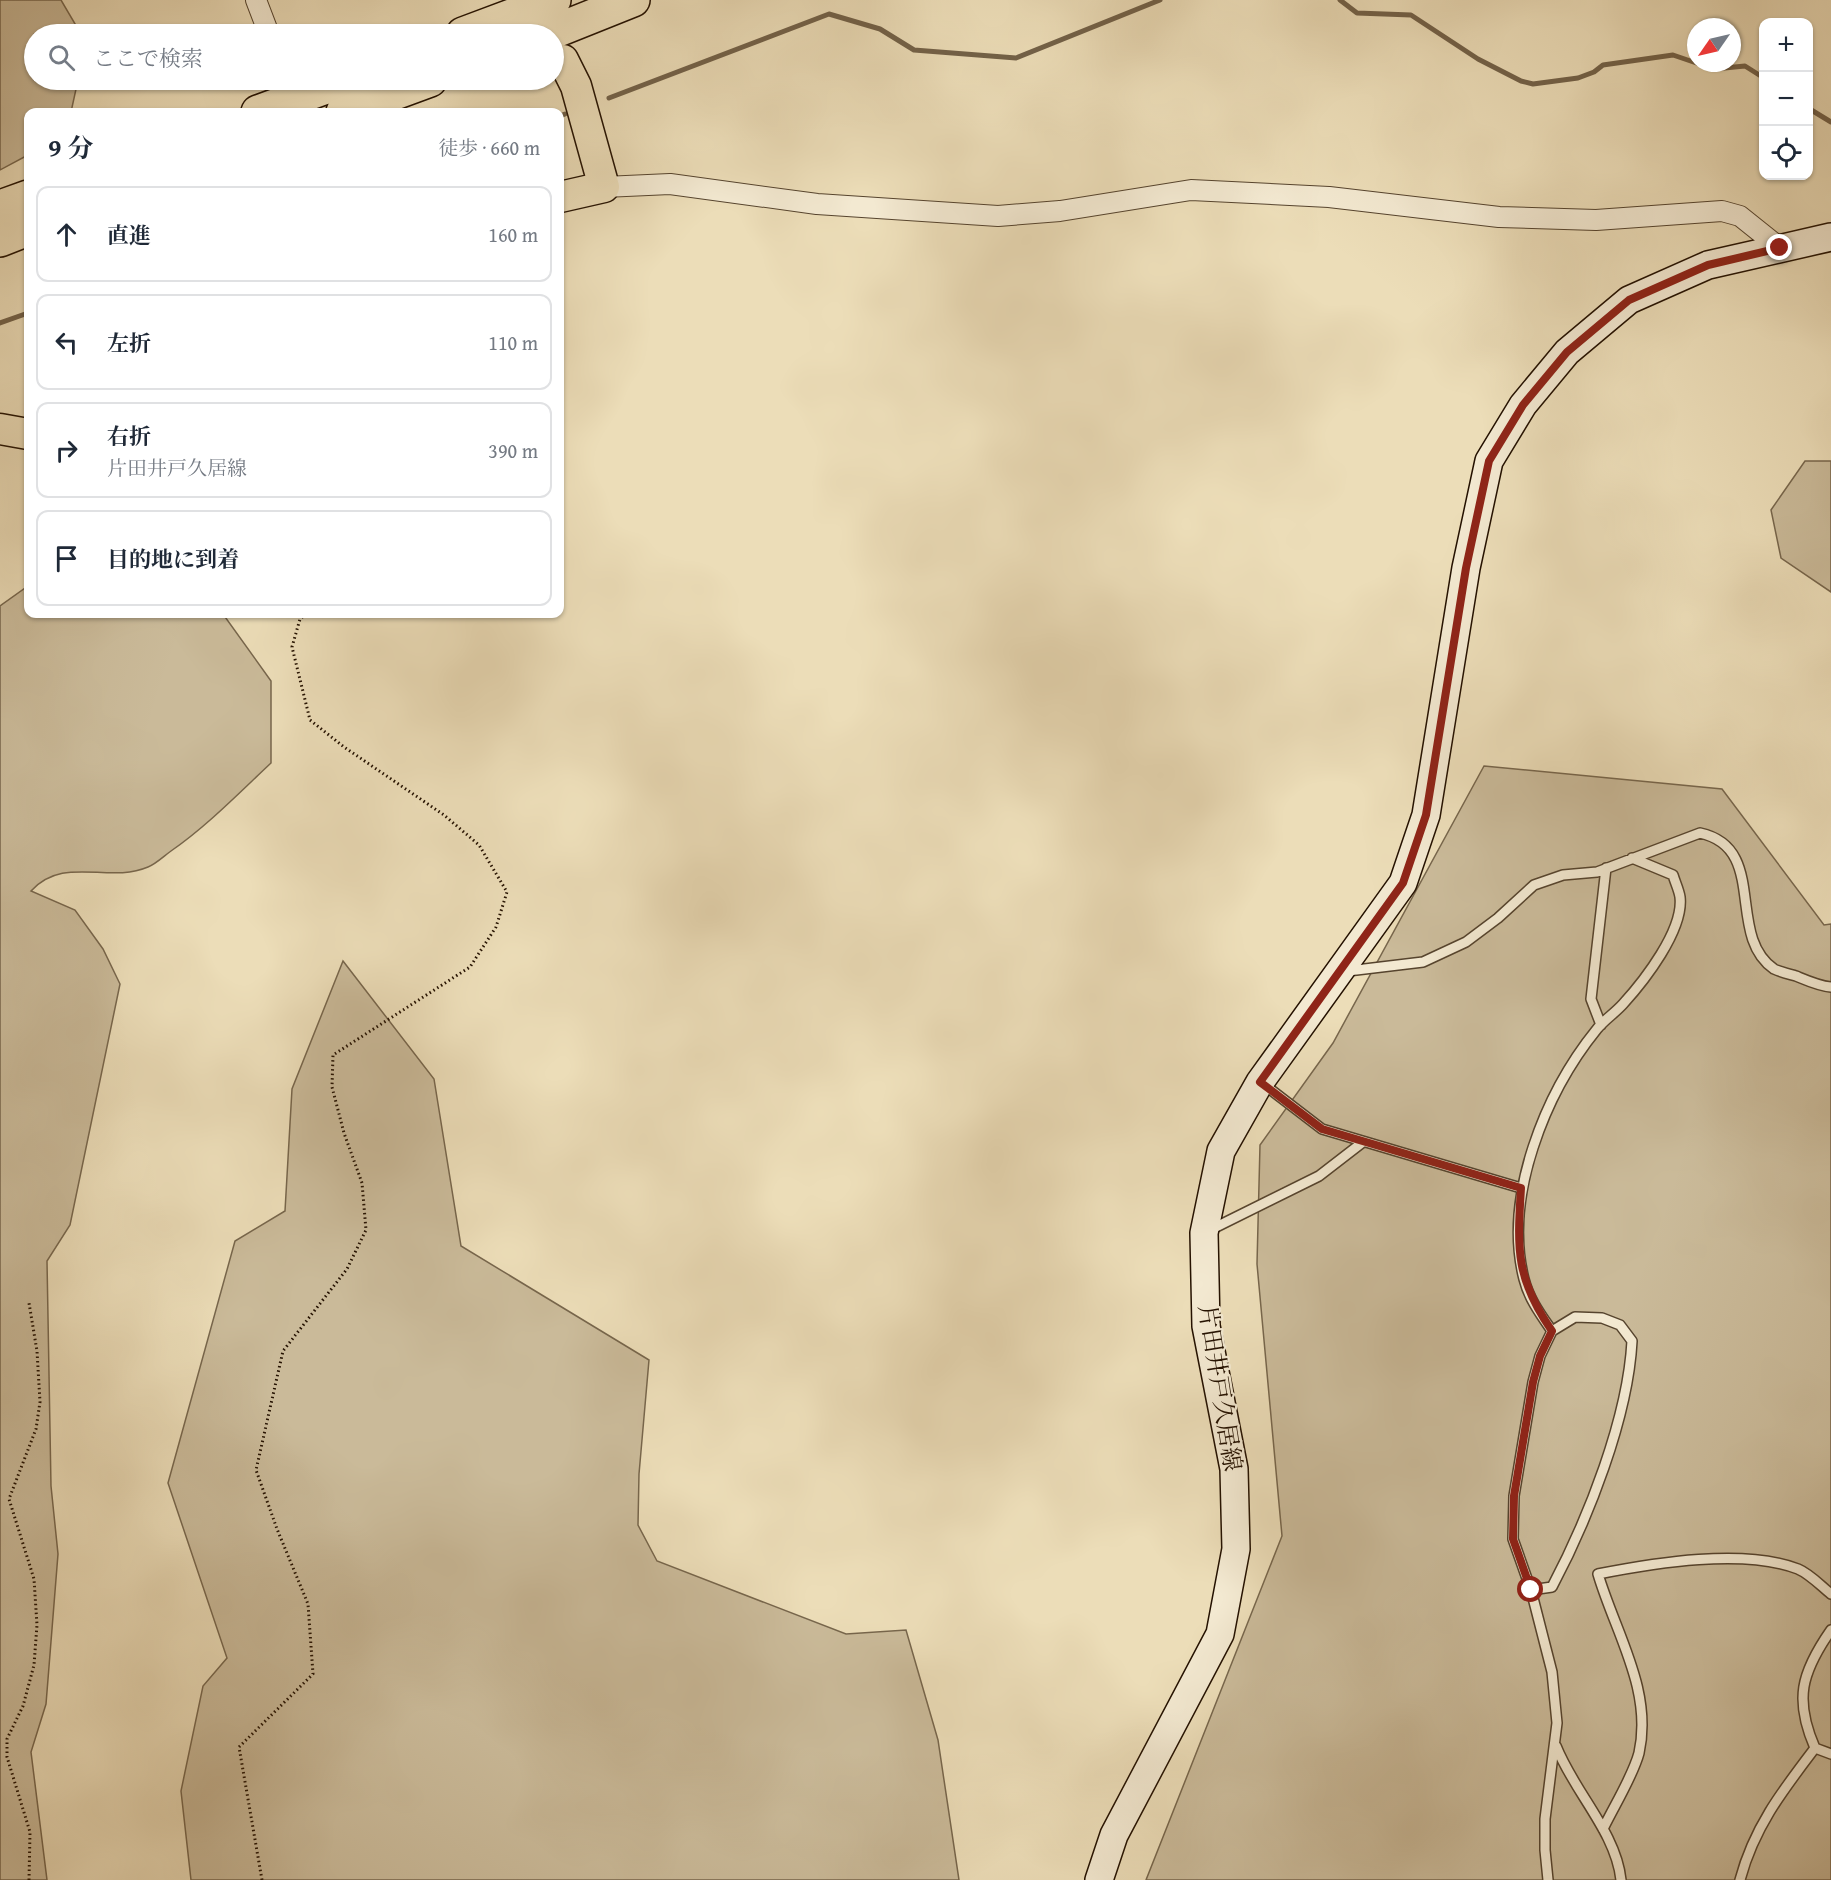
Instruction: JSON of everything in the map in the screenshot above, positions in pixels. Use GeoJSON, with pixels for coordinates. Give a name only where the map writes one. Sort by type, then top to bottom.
{"type":"FeatureCollection","features":[{"type":"Feature","properties":{"kind":"highway"},"geometry":{"type":"LineString","coordinates":[[490,24],[554,0]]}},
{"type":"Feature","properties":{"kind":"highway"},"geometry":{"type":"LineString","coordinates":[[564,42],[633,0]]}},
{"type":"Feature","properties":{"kind":"highway"},"geometry":{"type":"LineString","coordinates":[[269,108],[318,90]]}},
{"type":"Feature","properties":{"kind":"highway"},"geometry":{"type":"LineString","coordinates":[[354,108],[403,90]]}},
{"type":"Feature","properties":{"kind":"highway"},"geometry":{"type":"LineString","coordinates":[[0,207],[24,198]]}},
{"type":"Feature","properties":{"kind":"highway"},"geometry":{"type":"LineString","coordinates":[[0,240],[24,231]]}},
{"type":"Feature","properties":{"kind":"main road"},"geometry":{"type":"LineString","coordinates":[[564,64],[576,86],[603,187],[564,195]]}},
{"type":"Feature","properties":{"kind":"main road","name":"片田井戸久居線"},"geometry":{"type":"LineString","coordinates":[[1099,1880],[1114,1835],[1220,1634],[1236,1549],[1234,1469],[1206,1326],[1204,1233],[1221,1151],[1260,1082],[1403,883],[1426,815],[1466,568],[1489,461],[1523,405],[1567,352],[1629,300],[1708,265],[1831,237]]}},
{"type":"Feature","properties":{"kind":"main road"},"geometry":{"type":"LineString","coordinates":[[0,429],[24,433]]}},
{"type":"Feature","properties":{"kind":"street"},"geometry":{"type":"LineString","coordinates":[[256,0],[265,24]]}},
{"type":"Feature","properties":{"kind":"street"},"geometry":{"type":"LineString","coordinates":[[603,187],[670,184],[817,204],[998,216],[1060,211],[1191,190],[1329,197],[1499,217],[1596,220],[1722,211],[1740,216],[1780,248]]}},
{"type":"Feature","properties":{"kind":"lane"},"geometry":{"type":"LineString","coordinates":[[1339,971],[1423,962],[1466,942],[1498,918],[1534,885],[1563,875],[1597,872],[1700,833],[1716,837],[1734,852],[1742,876],[1750,934],[1759,952],[1774,969],[1831,987]]}},
{"type":"Feature","properties":{"kind":"lane"},"geometry":{"type":"LineString","coordinates":[[1552,1331],[1533,1304],[1524,1279],[1518,1233],[1521,1188],[1550,1100],[1601,1025],[1624,1003],[1660,956],[1679,914],[1680,897],[1673,875],[1632,858]]}},
{"type":"Feature","properties":{"kind":"lane"},"geometry":{"type":"LineString","coordinates":[[1601,1025],[1591,999],[1606,868]]}},
{"type":"Feature","properties":{"kind":"lane"},"geometry":{"type":"LineString","coordinates":[[1260,1082],[1322,1129],[1521,1188]]}},
{"type":"Feature","properties":{"kind":"lane"},"geometry":{"type":"LineString","coordinates":[[1204,1233],[1319,1176],[1364,1142]]}},
{"type":"Feature","properties":{"kind":"lane"},"geometry":{"type":"LineString","coordinates":[[1531,1590],[1552,1587],[1572,1550],[1616,1430],[1631,1358],[1632,1341],[1620,1325],[1602,1318],[1575,1317],[1552,1331],[1540,1356],[1533,1382],[1514,1496],[1513,1539],[1531,1590],[1552,1672],[1557,1723],[1545,1819],[1548,1880]]}},
{"type":"Feature","properties":{"kind":"lane"},"geometry":{"type":"LineString","coordinates":[[1604,1829],[1638,1755],[1641,1730],[1639,1699],[1627,1647],[1598,1574],[1655,1563],[1759,1559],[1800,1570],[1831,1594]]}},
{"type":"Feature","properties":{"kind":"lane"},"geometry":{"type":"LineString","coordinates":[[1831,1630],[1804,1680],[1802,1699],[1804,1723],[1815,1748],[1831,1754]]}},
{"type":"Feature","properties":{"kind":"lane"},"geometry":{"type":"LineString","coordinates":[[1555,1744],[1567,1774],[1604,1829],[1614,1849],[1621,1880]]}},
{"type":"Feature","properties":{"kind":"lane"},"geometry":{"type":"LineString","coordinates":[[1740,1880],[1745,1861],[1771,1804],[1815,1748]]}},
{"type":"Feature","properties":{"kind":"path"},"geometry":{"type":"LineString","coordinates":[[262,1880],[239,1747],[313,1674],[308,1604],[256,1470],[283,1351],[347,1269],[366,1230],[362,1183],[344,1133],[332,1087],[333,1055],[470,967],[496,927],[507,892],[479,845],[444,815],[344,747],[310,720],[292,647],[301,618]]}},
{"type":"Feature","properties":{"kind":"path"},"geometry":{"type":"LineString","coordinates":[[29,1303],[37,1351],[40,1402],[36,1429],[9,1499],[34,1579],[37,1626],[34,1665],[23,1706],[7,1739],[7,1757],[30,1832],[29,1880]]}},
{"type":"Feature","properties":{"kind":"shaded area"},"geometry":{"type":"Polygon","coordinates":[[[0,0],[61,0],[75,24],[24,24],[24,90],[76,90],[72,108],[24,108],[24,157],[0,170],[0,0]]]}},
{"type":"Feature","properties":{"kind":"shaded area"},"geometry":{"type":"Polygon","coordinates":[[[1805,461],[1831,461],[1831,592],[1781,558],[1771,510],[1805,461]]]}},
{"type":"Feature","properties":{"kind":"shaded area"},"geometry":{"type":"Polygon","coordinates":[[[24,589],[24,618],[226,618],[271,681],[271,763],[210,820],[151,866],[117,873],[58,874],[44,880],[31,891],[75,910],[103,949],[120,984],[70,1225],[47,1261],[51,1486],[58,1554],[46,1704],[31,1752],[47,1880],[0,1880],[0,606],[24,589]]]}},
{"type":"Feature","properties":{"kind":"shaded area"},"geometry":{"type":"Polygon","coordinates":[[[1484,766],[1722,789],[1824,925],[1831,924],[1831,1880],[1146,1880],[1282,1536],[1257,1264],[1260,1145],[1333,1043],[1484,766]]]}},
{"type":"Feature","properties":{"kind":"shaded area"},"geometry":{"type":"Polygon","coordinates":[[[343,961],[434,1079],[461,1246],[649,1360],[639,1474],[638,1525],[657,1561],[846,1634],[906,1630],[938,1740],[959,1880],[191,1880],[181,1791],[203,1686],[227,1658],[168,1483],[235,1241],[285,1211],[292,1089],[343,961]]]}},
{"type":"Feature","properties":{"kind":"waterway"},"geometry":{"type":"LineString","coordinates":[[609,98],[829,14],[880,29],[914,50],[1016,58],[1160,0]]}},
{"type":"Feature","properties":{"kind":"waterway"},"geometry":{"type":"LineString","coordinates":[[1340,0],[1357,13],[1411,15],[1478,59],[1521,81],[1533,84],[1578,78],[1594,72],[1603,65],[1673,55],[1714,69],[1745,66],[1759,75]]}},
{"type":"Feature","properties":{"kind":"waterway"},"geometry":{"type":"LineString","coordinates":[[1813,111],[1831,122]]}},
{"type":"Feature","properties":{"kind":"waterway"},"geometry":{"type":"LineString","coordinates":[[0,323],[24,314]]}},
{"type":"Feature","properties":{"kind":"route"},"geometry":{"type":"LineString","coordinates":[[1531,1590],[1513,1539],[1514,1496],[1533,1382],[1540,1356],[1552,1331],[1533,1304],[1524,1279],[1518,1233],[1521,1188],[1322,1129],[1260,1082],[1403,883],[1426,815],[1466,568],[1489,461],[1523,405],[1567,352],[1629,300],[1708,265],[1780,248]]}}]}
